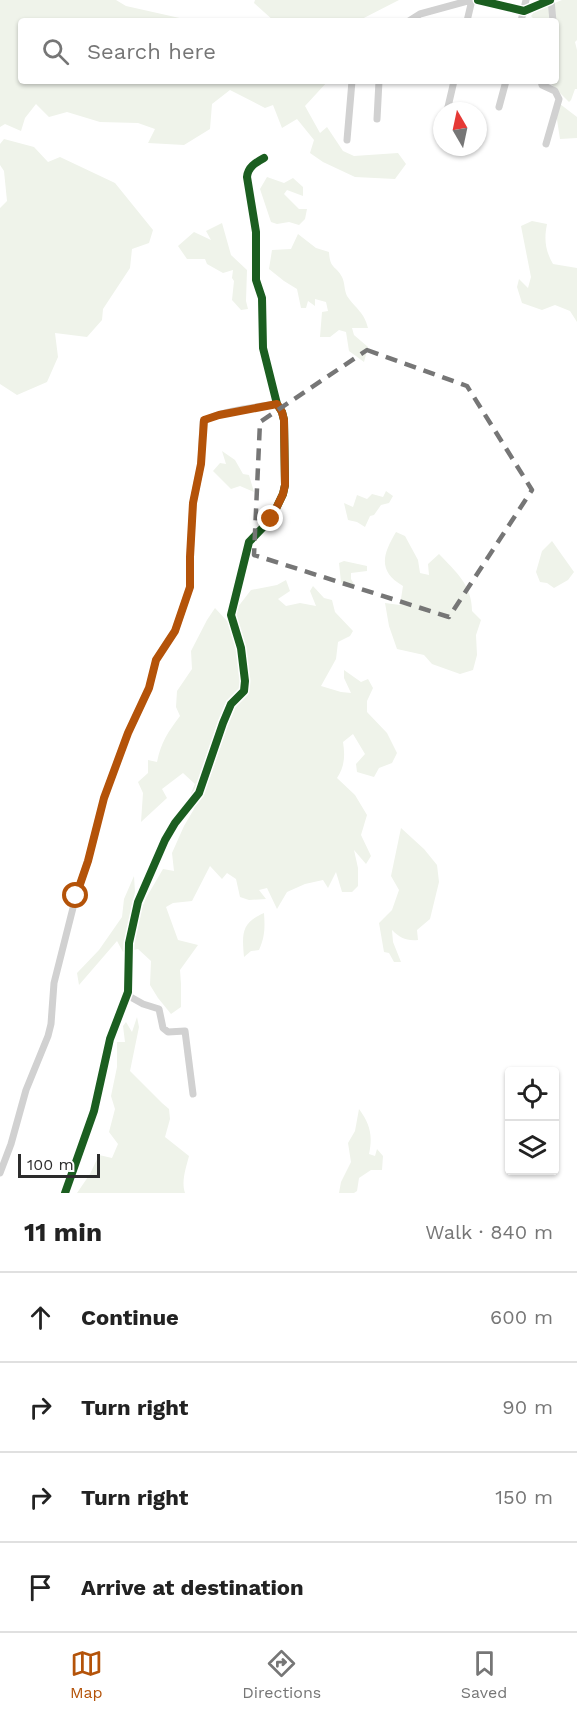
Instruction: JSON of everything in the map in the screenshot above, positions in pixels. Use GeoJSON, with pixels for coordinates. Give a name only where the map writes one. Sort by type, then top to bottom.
{"type":"FeatureCollection","features":[{"type":"Feature","properties":{"kind":"street"},"geometry":{"type":"LineString","coordinates":[[414,18],[420,14],[472,0],[468,18]]}},
{"type":"Feature","properties":{"kind":"street"},"geometry":{"type":"LineString","coordinates":[[478,0],[524,11],[551,0],[553,18]]}},
{"type":"Feature","properties":{"kind":"street"},"geometry":{"type":"LineString","coordinates":[[522,18],[526,0]]}},
{"type":"Feature","properties":{"kind":"street"},"geometry":{"type":"LineString","coordinates":[[347,140],[352,84]]}},
{"type":"Feature","properties":{"kind":"street"},"geometry":{"type":"LineString","coordinates":[[377,118],[379,84]]}},
{"type":"Feature","properties":{"kind":"street"},"geometry":{"type":"LineString","coordinates":[[449,102],[453,84]]}},
{"type":"Feature","properties":{"kind":"street"},"geometry":{"type":"LineString","coordinates":[[499,107],[505,84]]}},
{"type":"Feature","properties":{"kind":"street"},"geometry":{"type":"LineString","coordinates":[[542,84],[555,91],[559,99],[546,144]]}},
{"type":"Feature","properties":{"kind":"street"},"geometry":{"type":"LineString","coordinates":[[65,1193],[94,1111],[110,1040],[127,995],[129,943],[138,902],[165,840],[175,823],[199,793],[231,704],[244,691],[245,674],[240,643],[231,615],[249,542],[271,519],[285,485],[284,420],[277,404],[263,348],[262,298],[256,280],[256,232],[248,177],[251,166],[264,158]]}},
{"type":"Feature","properties":{"kind":"street"},"geometry":{"type":"LineString","coordinates":[[0,1173],[11,1144],[26,1090],[48,1036],[54,983],[104,798],[128,733],[149,688],[156,660],[175,631],[190,587],[193,503],[201,464],[203,422],[219,415],[277,404]]}},
{"type":"Feature","properties":{"kind":"street"},"geometry":{"type":"LineString","coordinates":[[127,995],[143,1004],[159,1009],[163,1028],[168,1032],[185,1031],[193,1094]]}},
{"type":"Feature","properties":{"kind":"highlighted area"},"geometry":{"type":"Polygon","coordinates":[[[367,350],[467,386],[532,490],[449,617],[254,555],[260,422],[367,350]]]}},
{"type":"Feature","properties":{"kind":"shaded area"},"geometry":{"type":"Polygon","coordinates":[[[0,0],[116,0],[126,6],[180,18],[18,18],[18,84],[325,84],[305,106],[320,133],[327,127],[343,151],[354,156],[398,153],[406,164],[395,179],[355,177],[323,162],[310,153],[314,140],[297,119],[282,128],[273,105],[265,108],[230,90],[212,104],[210,129],[184,145],[148,143],[155,129],[138,123],[100,122],[67,112],[49,117],[36,104],[25,118],[21,131],[5,124],[0,127],[0,0]]]}},
{"type":"Feature","properties":{"kind":"shaded area"},"geometry":{"type":"Polygon","coordinates":[[[255,0],[399,0],[364,18],[271,18],[254,3],[255,0]]]}},
{"type":"Feature","properties":{"kind":"shaded area"},"geometry":{"type":"Polygon","coordinates":[[[562,0],[577,0],[577,40],[575,42],[577,89],[569,102],[552,84],[559,84],[559,18],[533,18],[531,16],[535,11],[562,0]]]}},
{"type":"Feature","properties":{"kind":"shaded area"},"geometry":{"type":"Polygon","coordinates":[[[560,104],[577,117],[577,138],[560,139],[556,113],[560,104]]]}},
{"type":"Feature","properties":{"kind":"shaded area"},"geometry":{"type":"Polygon","coordinates":[[[4,139],[34,147],[48,162],[60,157],[115,183],[153,230],[149,243],[132,249],[130,268],[103,309],[102,320],[87,337],[55,333],[58,357],[47,382],[17,395],[0,384],[0,208],[7,201],[4,171],[0,165],[0,144],[4,139]]]}},
{"type":"Feature","properties":{"kind":"shaded area"},"geometry":{"type":"Polygon","coordinates":[[[267,177],[284,183],[293,178],[303,187],[303,196],[287,190],[284,194],[299,209],[307,209],[305,219],[299,225],[289,222],[277,224],[271,222],[260,189],[267,177]]]}},
{"type":"Feature","properties":{"kind":"shaded area"},"geometry":{"type":"Polygon","coordinates":[[[532,221],[547,224],[546,244],[553,264],[577,268],[577,322],[570,311],[555,305],[542,310],[522,303],[517,287],[519,279],[528,288],[531,277],[521,226],[532,221]]]}},
{"type":"Feature","properties":{"kind":"shaded area"},"geometry":{"type":"Polygon","coordinates":[[[222,223],[231,255],[247,270],[248,309],[241,310],[232,300],[233,270],[223,273],[207,264],[205,259],[187,259],[178,246],[194,232],[211,240],[206,231],[222,223]]]}},
{"type":"Feature","properties":{"kind":"shaded area"},"geometry":{"type":"Polygon","coordinates":[[[298,234],[316,248],[329,252],[332,265],[343,279],[347,296],[364,318],[368,328],[352,328],[354,335],[368,347],[364,362],[349,351],[346,332],[339,330],[330,337],[320,337],[322,312],[328,311],[326,302],[315,299],[315,306],[308,301],[306,308],[301,308],[297,289],[269,269],[272,250],[291,249],[298,234]]]}},
{"type":"Feature","properties":{"kind":"shaded area"},"geometry":{"type":"Polygon","coordinates":[[[222,451],[235,460],[243,474],[249,475],[254,492],[240,486],[231,489],[213,471],[220,463],[226,464],[222,451]]]}},
{"type":"Feature","properties":{"kind":"shaded area"},"geometry":{"type":"Polygon","coordinates":[[[386,491],[393,496],[389,503],[381,505],[374,515],[370,516],[365,527],[348,520],[344,503],[353,507],[357,495],[367,499],[372,494],[383,497],[386,491]]]}},
{"type":"Feature","properties":{"kind":"shaded area"},"geometry":{"type":"Polygon","coordinates":[[[396,532],[405,536],[418,560],[420,573],[429,575],[428,564],[439,554],[466,586],[472,611],[481,620],[476,635],[477,655],[473,670],[460,674],[432,664],[424,655],[397,649],[389,626],[385,603],[400,605],[403,586],[389,574],[385,562],[388,548],[396,532]]]}},
{"type":"Feature","properties":{"kind":"shaded area"},"geometry":{"type":"Polygon","coordinates":[[[552,541],[574,572],[568,580],[554,588],[547,583],[540,582],[536,572],[542,551],[552,541]]]}},
{"type":"Feature","properties":{"kind":"shaded area"},"geometry":{"type":"Polygon","coordinates":[[[344,561],[367,566],[367,571],[351,573],[354,584],[346,587],[341,582],[339,563],[344,561]]]}},
{"type":"Feature","properties":{"kind":"shaded area"},"geometry":{"type":"Polygon","coordinates":[[[286,580],[290,591],[278,599],[286,606],[300,603],[316,606],[310,591],[313,586],[324,598],[332,600],[335,612],[353,631],[350,636],[338,642],[336,659],[321,686],[351,693],[344,678],[344,670],[361,682],[368,679],[373,688],[367,701],[367,712],[387,733],[397,753],[392,763],[379,768],[374,777],[357,772],[356,764],[365,754],[353,734],[343,742],[344,760],[337,778],[355,795],[367,815],[361,835],[371,856],[366,864],[354,850],[358,868],[358,886],[352,892],[342,892],[336,872],[328,888],[323,880],[305,884],[287,892],[277,909],[267,888],[259,890],[266,899],[249,900],[240,897],[236,879],[227,873],[222,879],[210,866],[192,901],[173,903],[166,907],[178,940],[198,945],[180,970],[181,1007],[171,1014],[150,985],[151,961],[138,949],[123,952],[117,941],[79,985],[77,973],[99,950],[122,917],[124,899],[134,876],[135,892],[131,909],[141,910],[163,869],[174,871],[172,853],[194,809],[191,793],[195,784],[183,773],[162,789],[167,798],[141,822],[143,793],[138,782],[148,773],[148,760],[157,762],[166,738],[180,716],[176,707],[177,691],[192,669],[191,651],[215,608],[227,621],[251,590],[277,585],[286,580]]]}},
{"type":"Feature","properties":{"kind":"shaded area"},"geometry":{"type":"Polygon","coordinates":[[[401,828],[424,849],[437,865],[439,882],[430,919],[417,930],[418,940],[404,938],[392,930],[393,942],[401,962],[394,962],[389,953],[384,952],[379,923],[392,910],[399,890],[391,876],[401,828]]]}},
{"type":"Feature","properties":{"kind":"shaded area"},"geometry":{"type":"Polygon","coordinates":[[[264,913],[264,932],[259,950],[251,951],[244,957],[243,936],[247,925],[264,913]]]}},
{"type":"Feature","properties":{"kind":"shaded area"},"geometry":{"type":"Polygon","coordinates":[[[137,1017],[139,1027],[130,1071],[169,1109],[170,1119],[165,1137],[189,1156],[184,1179],[185,1193],[77,1193],[99,1155],[112,1158],[118,1144],[109,1132],[115,1109],[111,1096],[117,1067],[117,1042],[125,1042],[123,1026],[126,1022],[132,1032],[137,1017]]]}},
{"type":"Feature","properties":{"kind":"shaded area"},"geometry":{"type":"Polygon","coordinates":[[[359,1109],[370,1130],[369,1154],[375,1156],[377,1149],[383,1156],[382,1170],[371,1170],[359,1178],[357,1191],[354,1193],[339,1193],[341,1182],[351,1162],[348,1143],[355,1131],[359,1109]]]}},
{"type":"Feature","properties":{"kind":"cycle path"},"geometry":{"type":"LineString","coordinates":[[478,0],[524,11],[550,0]]}},
{"type":"Feature","properties":{"kind":"cycle path"},"geometry":{"type":"LineString","coordinates":[[65,1193],[94,1111],[110,1039],[128,992],[129,943],[138,902],[165,840],[175,823],[199,793],[231,704],[244,691],[241,648],[231,615],[249,542],[271,519],[285,485],[284,420],[277,404],[263,348],[262,298],[256,280],[256,232],[247,177],[250,168],[264,158]]}},
{"type":"Feature","properties":{"kind":"route"},"geometry":{"type":"LineString","coordinates":[[76,896],[88,861],[104,798],[128,733],[149,688],[156,660],[175,631],[190,587],[193,503],[201,464],[204,420],[277,404],[284,420],[285,485],[271,519]]}}]}
